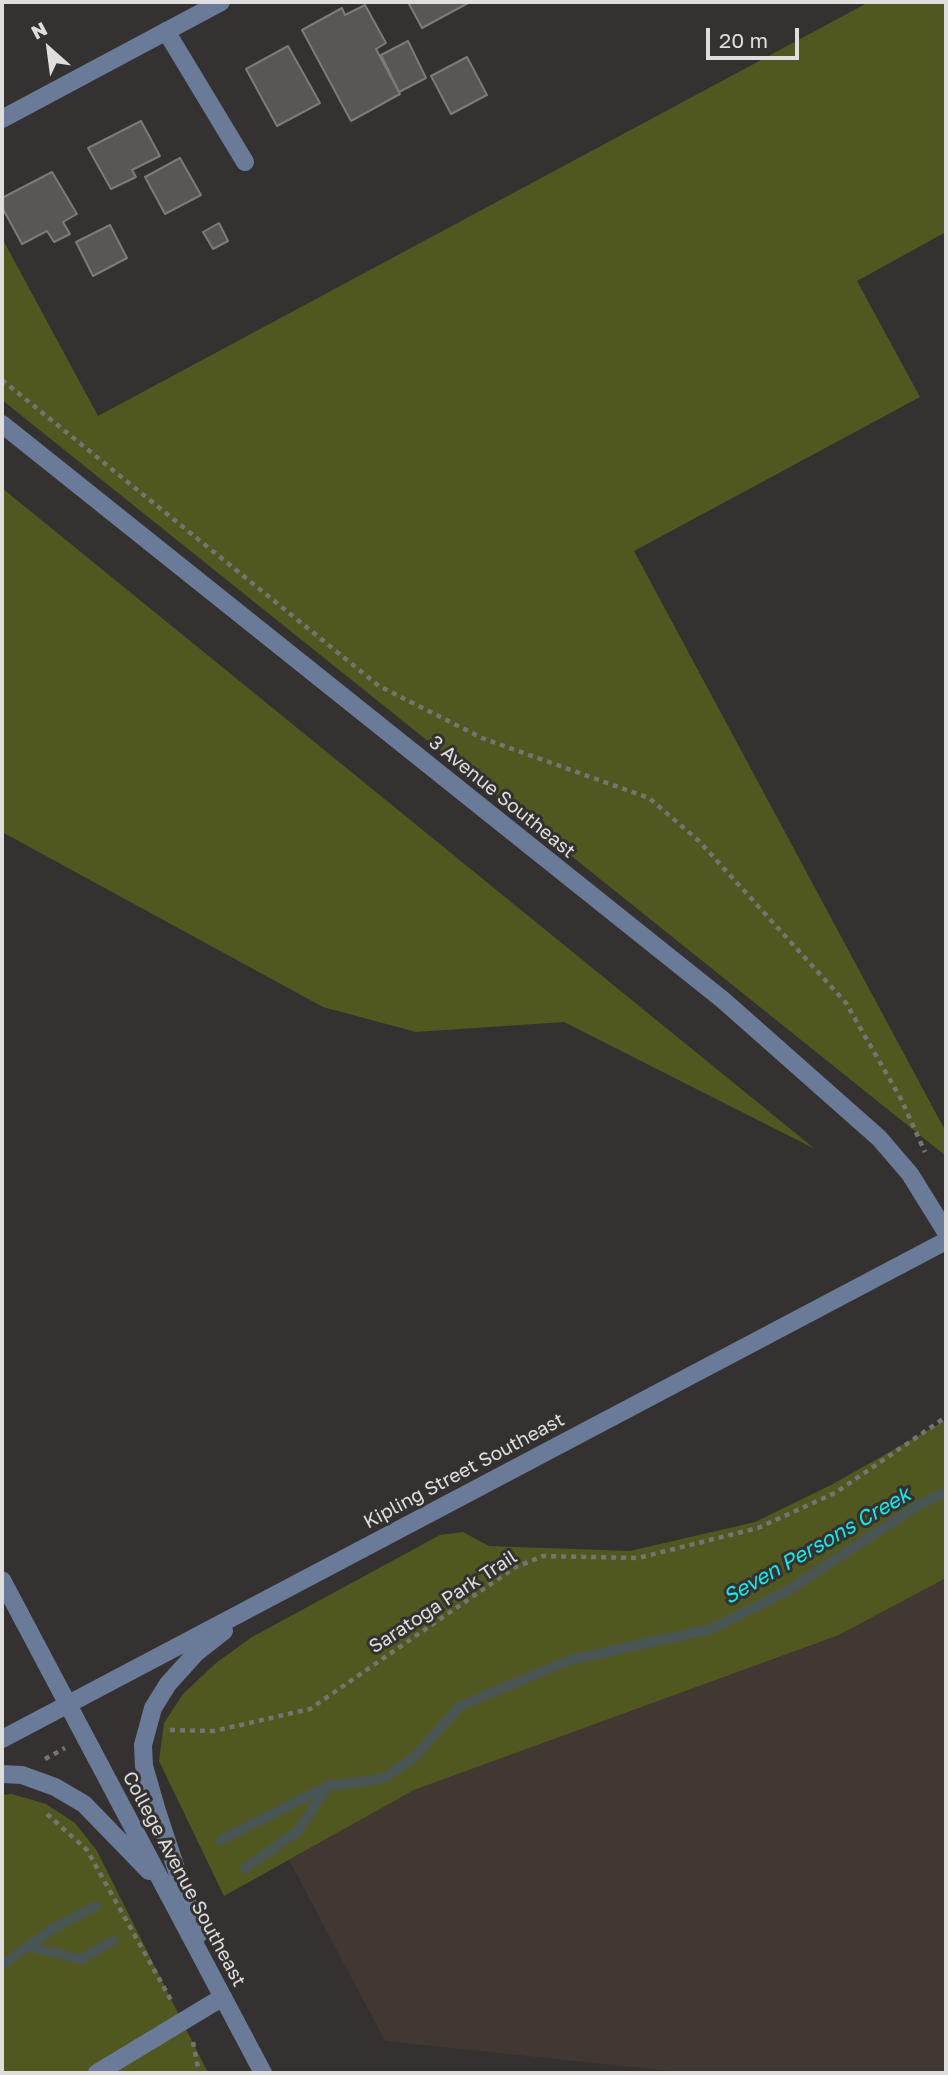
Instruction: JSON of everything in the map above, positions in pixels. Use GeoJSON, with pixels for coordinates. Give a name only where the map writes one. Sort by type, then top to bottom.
{"type":"FeatureCollection","features":[{"type":"Feature","properties":{"kind":"street"},"geometry":{"type":"LineString","coordinates":[[2,119],[221,2]]}},
{"type":"Feature","properties":{"kind":"street"},"geometry":{"type":"LineString","coordinates":[[166,32],[245,162]]}},
{"type":"Feature","properties":{"kind":"street","name":"3 Avenue Southeast"},"geometry":{"type":"LineString","coordinates":[[2,424],[723,1000],[879,1138],[910,1174],[946,1232]]}},
{"type":"Feature","properties":{"kind":"street","name":"Kipling Street Southeast"},"geometry":{"type":"LineString","coordinates":[[2,1739],[946,1241]]}},
{"type":"Feature","properties":{"kind":"street","name":"College Avenue Southeast"},"geometry":{"type":"LineString","coordinates":[[2,1580],[263,2073]]}},
{"type":"Feature","properties":{"kind":"street"},"geometry":{"type":"LineString","coordinates":[[208,1968],[144,1766],[145,1729],[153,1708],[168,1684],[196,1653],[263,1601]]}},
{"type":"Feature","properties":{"kind":"street"},"geometry":{"type":"LineString","coordinates":[[2,1774],[22,1775],[37,1780],[84,1804],[164,1887]]}},
{"type":"Feature","properties":{"kind":"street"},"geometry":{"type":"LineString","coordinates":[[97,2073],[223,1997]]}},
{"type":"Feature","properties":{"kind":"path"},"geometry":{"type":"LineString","coordinates":[[2,380],[379,686],[482,738],[649,798],[699,841],[846,1003],[901,1099],[929,1159]]}},
{"type":"Feature","properties":{"kind":"path","name":"Saratoga Park Trail"},"geometry":{"type":"LineString","coordinates":[[145,1729],[214,1731],[310,1709],[514,1568],[543,1556],[638,1558],[758,1528],[835,1493],[946,1417]]}},
{"type":"Feature","properties":{"kind":"path"},"geometry":{"type":"LineString","coordinates":[[85,1737],[41,1760],[30,1804],[51,1816],[87,1850],[193,2039],[195,2066],[199,2073]]}},
{"type":"Feature","properties":{"kind":"shaded area"},"geometry":{"type":"Polygon","coordinates":[[[946,1578],[946,2073],[689,2073],[385,2041],[289,1860],[414,1790],[839,1635],[946,1578]]]}},
{"type":"Feature","properties":{"kind":"green space"},"geometry":{"type":"Polygon","coordinates":[[[869,2],[946,2],[946,232],[857,281],[920,397],[634,551],[946,1132],[946,1156],[2,400],[2,238],[98,416],[869,2]]]}},
{"type":"Feature","properties":{"kind":"green space"},"geometry":{"type":"Polygon","coordinates":[[[2,488],[815,1149],[564,1022],[416,1032],[323,1007],[2,832],[2,488]]]}},
{"type":"Feature","properties":{"kind":"green space"},"geometry":{"type":"Polygon","coordinates":[[[946,1420],[946,1578],[839,1635],[414,1790],[224,1896],[159,1761],[164,1723],[183,1694],[216,1663],[252,1637],[440,1535],[463,1532],[489,1546],[630,1551],[755,1522],[831,1485],[946,1420]]]}},
{"type":"Feature","properties":{"kind":"green space"},"geometry":{"type":"Polygon","coordinates":[[[12,1794],[46,1804],[75,1823],[97,1851],[208,2073],[2,2073],[2,1795],[12,1794]]]}},
{"type":"Feature","properties":{"kind":"building"},"geometry":{"type":"Polygon","coordinates":[[[408,2],[470,2],[422,28],[408,2]]]}},
{"type":"Feature","properties":{"kind":"building"},"geometry":{"type":"Polygon","coordinates":[[[365,5],[386,43],[376,49],[400,94],[351,121],[302,30],[342,8],[345,15],[365,5]]]}},
{"type":"Feature","properties":{"kind":"building"},"geometry":{"type":"Polygon","coordinates":[[[408,41],[426,78],[399,92],[381,55],[408,41]]]}},
{"type":"Feature","properties":{"kind":"building"},"geometry":{"type":"Polygon","coordinates":[[[288,46],[320,103],[277,126],[246,69],[288,46]]]}},
{"type":"Feature","properties":{"kind":"building"},"geometry":{"type":"Polygon","coordinates":[[[467,57],[487,95],[451,114],[431,76],[467,57]]]}},
{"type":"Feature","properties":{"kind":"building"},"geometry":{"type":"Polygon","coordinates":[[[141,121],[160,156],[132,170],[136,177],[111,189],[88,148],[141,121]]]}},
{"type":"Feature","properties":{"kind":"building"},"geometry":{"type":"Polygon","coordinates":[[[180,158],[201,195],[165,214],[145,177],[180,158]]]}},
{"type":"Feature","properties":{"kind":"building"},"geometry":{"type":"Polygon","coordinates":[[[52,172],[77,214],[63,222],[70,234],[54,242],[47,231],[22,244],[2,207],[2,198],[52,172]]]}},
{"type":"Feature","properties":{"kind":"building"},"geometry":{"type":"Polygon","coordinates":[[[219,223],[228,241],[213,249],[203,232],[219,223]]]}},
{"type":"Feature","properties":{"kind":"building"},"geometry":{"type":"Polygon","coordinates":[[[110,225],[127,258],[93,276],[76,242],[110,225]]]}},
{"type":"Feature","properties":{"kind":"waterway","name":"Seven Persons Creek"},"geometry":{"type":"LineString","coordinates":[[221,1840],[328,1786],[385,1778],[414,1757],[460,1706],[570,1660],[711,1629],[787,1591],[920,1504],[946,1492]]}},
{"type":"Feature","properties":{"kind":"waterway","name":"Seven Persons Creek"},"geometry":{"type":"LineString","coordinates":[[245,1868],[298,1831],[326,1789]]}},
{"type":"Feature","properties":{"kind":"waterway","name":"Seven Persons Creek"},"geometry":{"type":"LineString","coordinates":[[2,1965],[52,1929],[96,1906]]}},
{"type":"Feature","properties":{"kind":"waterway","name":"Seven Persons Creek"},"geometry":{"type":"LineString","coordinates":[[30,1947],[81,1959],[113,1941]]}}]}
